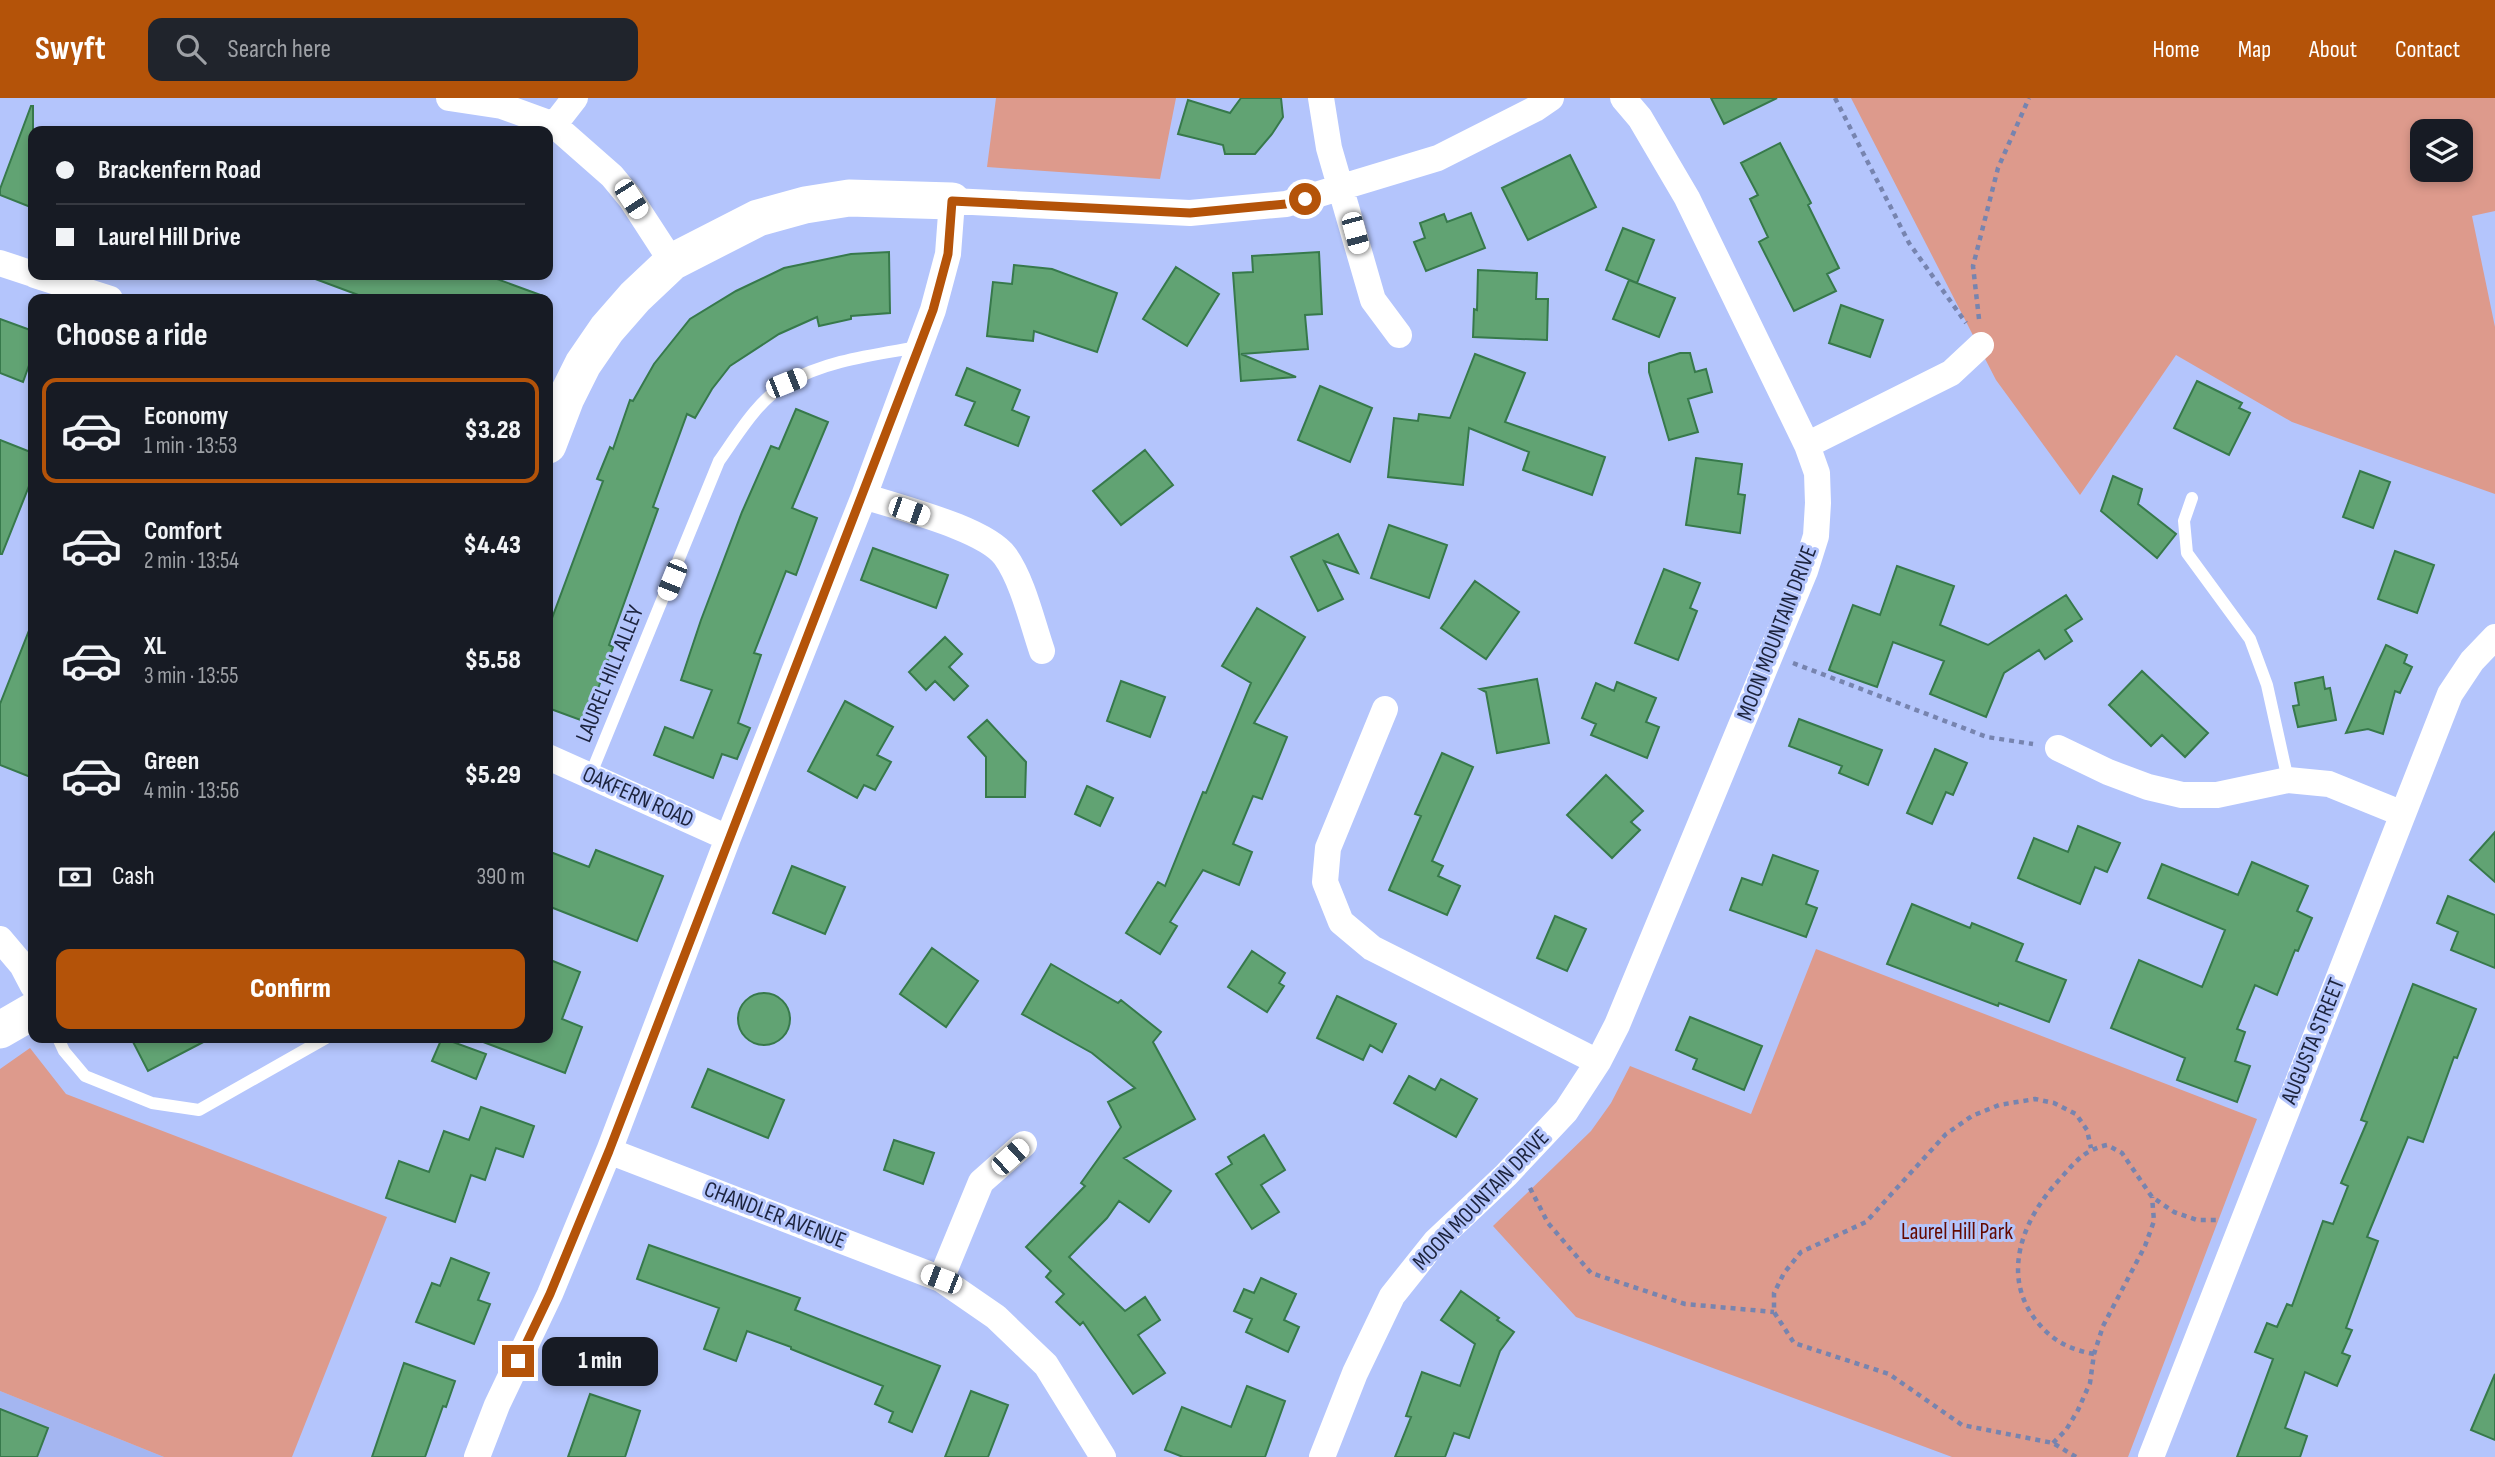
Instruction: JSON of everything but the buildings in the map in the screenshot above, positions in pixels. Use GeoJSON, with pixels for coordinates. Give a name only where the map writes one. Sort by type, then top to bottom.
{"type":"FeatureCollection","features":[{"type":"Feature","properties":{"kind":"street"},"geometry":{"type":"LineString","coordinates":[[449,98],[502,106],[554,125],[612,176],[631,199],[672,262]]}},
{"type":"Feature","properties":{"kind":"street"},"geometry":{"type":"LineString","coordinates":[[554,125],[575,98]]}},
{"type":"Feature","properties":{"kind":"street"},"geometry":{"type":"LineString","coordinates":[[1321,98],[1329,148],[1343,188],[1373,300],[1399,335]]}},
{"type":"Feature","properties":{"kind":"street"},"geometry":{"type":"LineString","coordinates":[[553,427],[583,364],[607,329],[635,297],[672,262],[758,218],[805,205],[849,198],[1190,213],[1286,204],[1438,158],[1535,109],[1551,98]]}},
{"type":"Feature","properties":{"kind":"street","name":"MOON MOUNTAIN DRIVE"},"geometry":{"type":"LineString","coordinates":[[1321,1457],[1355,1373],[1392,1296],[1435,1242],[1566,1111],[1598,1062],[1617,1025],[1771,654],[1805,571],[1816,536],[1817,472],[1807,445],[1686,198],[1640,118],[1623,98]]}},
{"type":"Feature","properties":{"kind":"street"},"geometry":{"type":"LineString","coordinates":[[477,1457],[497,1405],[550,1294],[609,1151],[728,838],[864,496],[933,310],[948,254],[952,201]]}},
{"type":"Feature","properties":{"kind":"street"},"geometry":{"type":"LineString","coordinates":[[0,263],[28,272]]}},
{"type":"Feature","properties":{"kind":"street"},"geometry":{"type":"LineString","coordinates":[[52,280],[95,294]]}},
{"type":"Feature","properties":{"kind":"street"},"geometry":{"type":"LineString","coordinates":[[1807,445],[1951,373],[1981,345]]}},
{"type":"Feature","properties":{"kind":"street"},"geometry":{"type":"LineString","coordinates":[[864,496],[977,534],[1004,554],[1015,572],[1042,651]]}},
{"type":"Feature","properties":{"kind":"street","name":"AUGUSTA STREET"},"geometry":{"type":"LineString","coordinates":[[2151,1457],[2450,694],[2472,661],[2495,638]]}},
{"type":"Feature","properties":{"kind":"street"},"geometry":{"type":"LineString","coordinates":[[1385,709],[1328,848],[1325,882],[1341,922],[1372,948],[1598,1062]]}},
{"type":"Feature","properties":{"kind":"street"},"geometry":{"type":"LineString","coordinates":[[2058,748],[2108,772],[2148,787],[2182,795],[2217,795],[2288,780],[2329,785],[2403,814]]}},
{"type":"Feature","properties":{"kind":"street","name":"OAKFERN ROAD"},"geometry":{"type":"LineString","coordinates":[[553,759],[728,838]]}},
{"type":"Feature","properties":{"kind":"street"},"geometry":{"type":"LineString","coordinates":[[0,939],[28,976]]}},
{"type":"Feature","properties":{"kind":"street"},"geometry":{"type":"LineString","coordinates":[[0,1031],[28,1015]]}},
{"type":"Feature","properties":{"kind":"street"},"geometry":{"type":"LineString","coordinates":[[941,1279],[981,1182],[1024,1144]]}},
{"type":"Feature","properties":{"kind":"street","name":"CHANDLER AVENUE"},"geometry":{"type":"LineString","coordinates":[[609,1151],[941,1279],[996,1317],[1046,1365],[1103,1457]]}},
{"type":"Feature","properties":{"kind":"lane","name":"LAUREL HILL ALLEY"},"geometry":{"type":"LineString","coordinates":[[590,776],[719,461],[741,430],[786,383],[843,360],[919,347]]}},
{"type":"Feature","properties":{"kind":"lane"},"geometry":{"type":"LineString","coordinates":[[2192,498],[2185,521],[2187,553],[2250,639],[2267,685],[2288,780]]}},
{"type":"Feature","properties":{"kind":"lane"},"geometry":{"type":"LineString","coordinates":[[60,1043],[85,1076],[152,1103],[199,1110],[317,1043]]}},
{"type":"Feature","properties":{"kind":"path"},"geometry":{"type":"LineString","coordinates":[[1835,98],[1909,243],[1981,345]]}},
{"type":"Feature","properties":{"kind":"path"},"geometry":{"type":"LineString","coordinates":[[1981,345],[1973,266],[1998,167],[2029,98]]}},
{"type":"Feature","properties":{"kind":"path"},"geometry":{"type":"LineString","coordinates":[[1771,654],[1987,737],[2058,748]]}},
{"type":"Feature","properties":{"kind":"path"},"geometry":{"type":"LineString","coordinates":[[2076,1457],[2053,1443],[1962,1425],[1889,1374],[1794,1343],[1774,1312],[1774,1293],[1784,1273],[1801,1252],[1866,1222],[1946,1134],[1972,1116],[1999,1105],[2035,1099],[2054,1103],[2076,1114],[2087,1130],[2091,1148]]}},
{"type":"Feature","properties":{"kind":"path"},"geometry":{"type":"LineString","coordinates":[[2094,1354],[2076,1351],[2049,1336],[2027,1311],[2017,1284],[2018,1254],[2028,1225],[2049,1190],[2077,1160],[2091,1148],[2107,1145],[2122,1153],[2152,1197],[2174,1212],[2197,1220],[2244,1218]]}},
{"type":"Feature","properties":{"kind":"path"},"geometry":{"type":"LineString","coordinates":[[1517,1162],[1548,1223],[1591,1273],[1685,1304],[1774,1312]]}},
{"type":"Feature","properties":{"kind":"path"},"geometry":{"type":"LineString","coordinates":[[2053,1443],[2066,1430],[2078,1410],[2090,1383],[2094,1354],[2103,1326],[2146,1246],[2154,1220],[2152,1197]]}},
{"type":"Feature","properties":{"kind":"shaded area"},"geometry":{"type":"Polygon","coordinates":[[[0,1391],[164,1457],[0,1457],[0,1391]]]}},
{"type":"Feature","properties":{"kind":"green space"},"geometry":{"type":"Polygon","coordinates":[[[996,98],[1176,98],[1160,179],[987,167],[996,98]]]}},
{"type":"Feature","properties":{"kind":"green space"},"geometry":{"type":"Polygon","coordinates":[[[1851,98],[2495,98],[2495,211],[2472,216],[2495,327],[2495,494],[2292,422],[2176,355],[2080,495],[1996,380],[1851,98]]]}},
{"type":"Feature","properties":{"kind":"green space","name":"Laurel Hill Park"},"geometry":{"type":"Polygon","coordinates":[[[1816,949],[2257,1119],[2128,1457],[1952,1457],[1576,1317],[1493,1226],[1591,1131],[1611,1103],[1630,1066],[1751,1114],[1816,949]]]}},
{"type":"Feature","properties":{"kind":"green space"},"geometry":{"type":"Polygon","coordinates":[[[30,1048],[66,1094],[387,1217],[292,1457],[164,1457],[0,1391],[0,1069],[30,1048]]]}},
{"type":"Feature","properties":{"kind":"route"},"geometry":{"type":"LineString","coordinates":[[518,1361],[550,1294],[609,1151],[728,838],[864,496],[933,310],[948,254],[952,201],[1190,213],[1286,204],[1305,199]]}}]}
